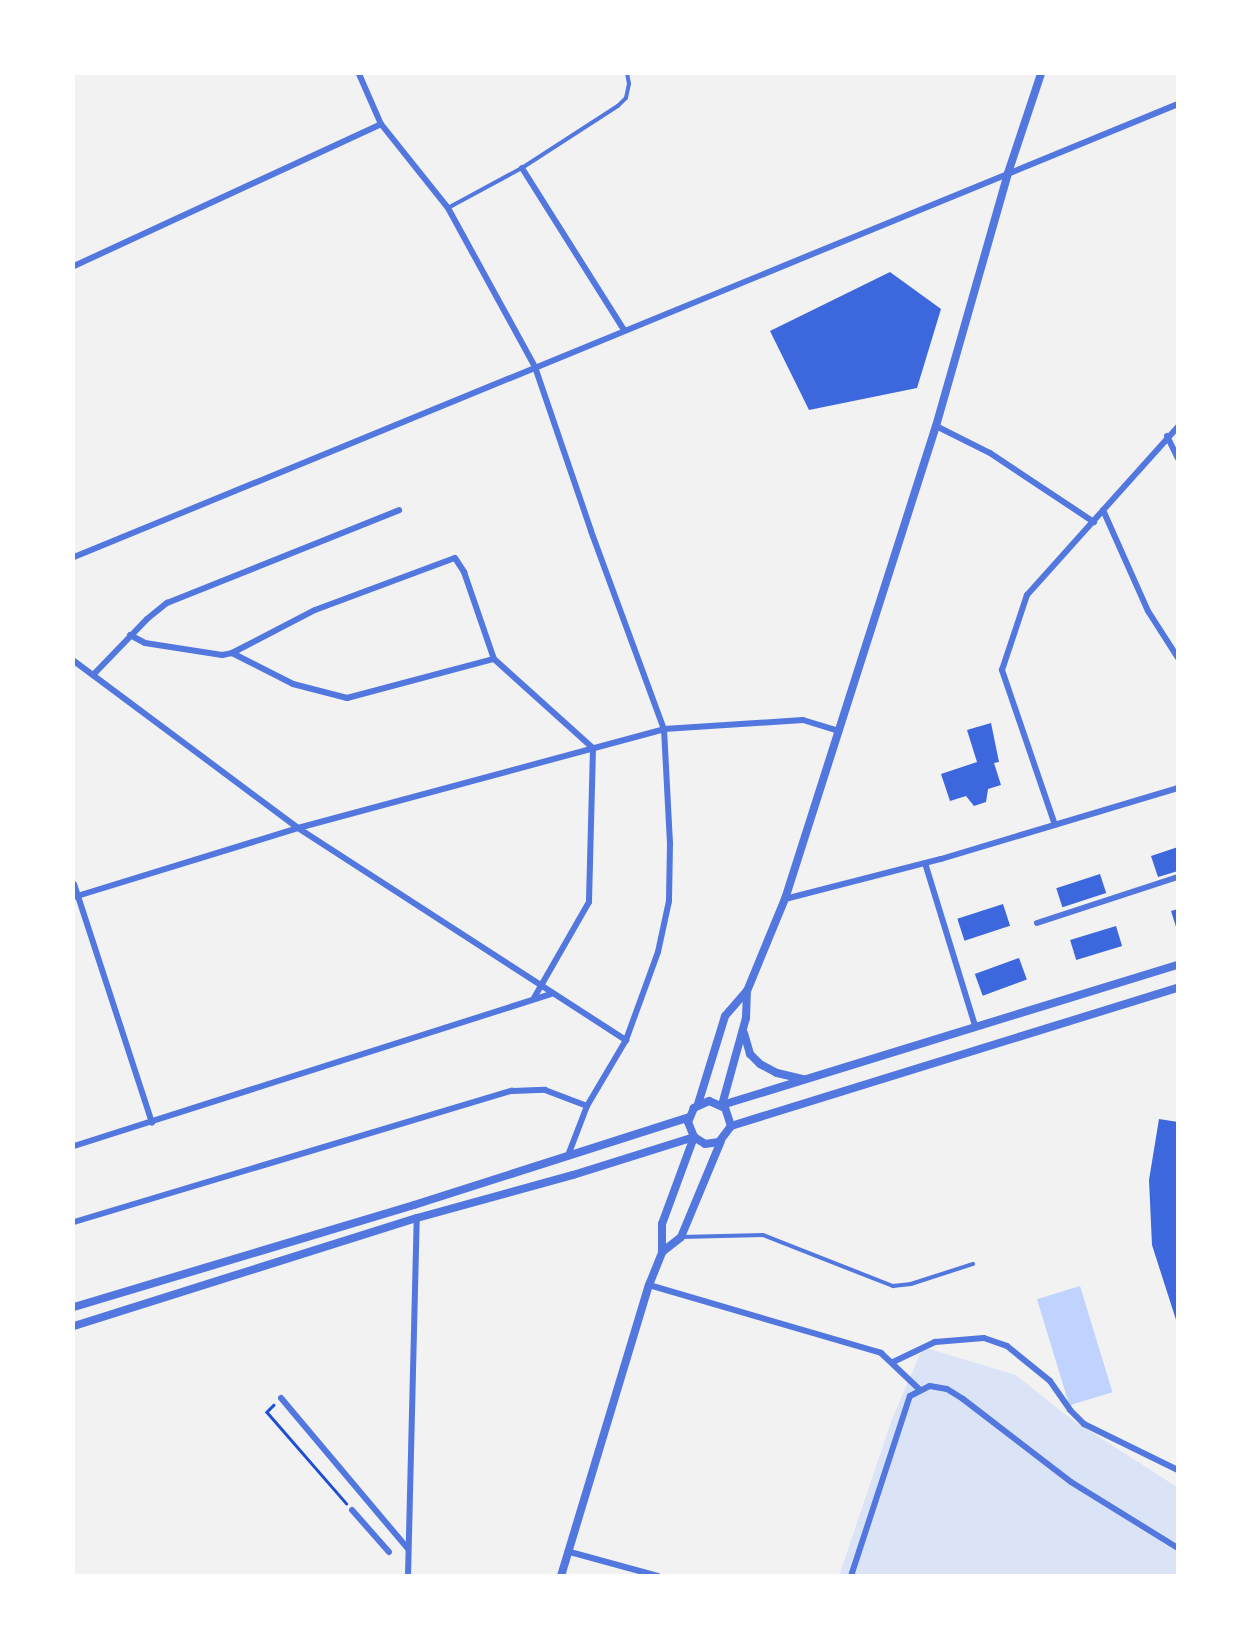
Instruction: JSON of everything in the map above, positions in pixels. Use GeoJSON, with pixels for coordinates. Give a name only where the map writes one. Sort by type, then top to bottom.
{"type":"FeatureCollection","features":[{"type":"Feature","properties":{"kind":"street"},"geometry":{"type":"LineString","coordinates":[[359,74],[381,124],[448,208],[535,367],[591,531],[664,729],[670,843],[669,901],[658,952],[626,1040],[587,1106],[569,1153]]}},
{"type":"Feature","properties":{"kind":"street"},"geometry":{"type":"LineString","coordinates":[[722,1105],[743,1027],[747,991],[785,899],[839,731],[936,426],[1008,173],[1041,74]]}},
{"type":"Feature","properties":{"kind":"street"},"geometry":{"type":"LineString","coordinates":[[74,557],[1178,104]]}},
{"type":"Feature","properties":{"kind":"street"},"geometry":{"type":"LineString","coordinates":[[74,266],[381,124]]}},
{"type":"Feature","properties":{"kind":"street"},"geometry":{"type":"LineString","coordinates":[[522,168],[624,330]]}},
{"type":"Feature","properties":{"kind":"street"},"geometry":{"type":"LineString","coordinates":[[936,426],[990,453],[1094,522]]}},
{"type":"Feature","properties":{"kind":"street"},"geometry":{"type":"LineString","coordinates":[[1055,825],[1002,670],[1027,595],[1167,436],[1178,427]]}},
{"type":"Feature","properties":{"kind":"street"},"geometry":{"type":"LineString","coordinates":[[1167,436],[1178,459]]}},
{"type":"Feature","properties":{"kind":"street"},"geometry":{"type":"LineString","coordinates":[[93,675],[130,635],[167,603],[399,510]]}},
{"type":"Feature","properties":{"kind":"street"},"geometry":{"type":"LineString","coordinates":[[1104,510],[1148,611],[1178,658]]}},
{"type":"Feature","properties":{"kind":"street"},"geometry":{"type":"LineString","coordinates":[[130,635],[145,643],[222,655],[232,653],[315,610],[455,558],[464,572],[494,659],[593,748],[589,902],[534,998]]}},
{"type":"Feature","properties":{"kind":"street"},"geometry":{"type":"LineString","coordinates":[[232,653],[293,684],[347,698],[494,659]]}},
{"type":"Feature","properties":{"kind":"street"},"geometry":{"type":"LineString","coordinates":[[74,661],[298,828],[540,987],[626,1040]]}},
{"type":"Feature","properties":{"kind":"street"},"geometry":{"type":"LineString","coordinates":[[75,896],[298,828],[664,729],[803,720],[839,731]]}},
{"type":"Feature","properties":{"kind":"street"},"geometry":{"type":"LineString","coordinates":[[785,899],[925,863],[1178,788]]}},
{"type":"Feature","properties":{"kind":"street"},"geometry":{"type":"LineString","coordinates":[[925,863],[975,1026]]}},
{"type":"Feature","properties":{"kind":"street"},"geometry":{"type":"LineString","coordinates":[[1037,923],[1178,877]]}},
{"type":"Feature","properties":{"kind":"street"},"geometry":{"type":"LineString","coordinates":[[74,884],[75,896],[152,1123]]}},
{"type":"Feature","properties":{"kind":"street"},"geometry":{"type":"LineString","coordinates":[[722,1105],[1178,965]]}},
{"type":"Feature","properties":{"kind":"street"},"geometry":{"type":"LineString","coordinates":[[662,1252],[681,1237],[721,1141],[731,1126],[1178,988]]}},
{"type":"Feature","properties":{"kind":"street"},"geometry":{"type":"LineString","coordinates":[[721,1141],[705,1144],[694,1137],[689,1128],[689,1117],[698,1104],[725,1016],[747,991]]}},
{"type":"Feature","properties":{"kind":"street"},"geometry":{"type":"LineString","coordinates":[[74,1146],[551,994]]}},
{"type":"Feature","properties":{"kind":"street"},"geometry":{"type":"LineString","coordinates":[[743,1027],[750,1054],[760,1064],[778,1073],[805,1079]]}},
{"type":"Feature","properties":{"kind":"street"},"geometry":{"type":"LineString","coordinates":[[74,1222],[512,1091],[545,1090],[587,1106]]}},
{"type":"Feature","properties":{"kind":"street"},"geometry":{"type":"LineString","coordinates":[[698,1104],[709,1101],[722,1105],[729,1113],[731,1126]]}},
{"type":"Feature","properties":{"kind":"street"},"geometry":{"type":"LineString","coordinates":[[74,1307],[414,1205],[569,1153],[689,1117]]}},
{"type":"Feature","properties":{"kind":"street"},"geometry":{"type":"LineString","coordinates":[[74,1326],[417,1218],[573,1175],[694,1137]]}},
{"type":"Feature","properties":{"kind":"street"},"geometry":{"type":"LineString","coordinates":[[561,1576],[649,1285],[662,1252],[662,1224],[694,1137]]}},
{"type":"Feature","properties":{"kind":"street"},"geometry":{"type":"LineString","coordinates":[[408,1576],[417,1218]]}},
{"type":"Feature","properties":{"kind":"street"},"geometry":{"type":"LineString","coordinates":[[649,1285],[881,1353],[919,1389]]}},
{"type":"Feature","properties":{"kind":"street"},"geometry":{"type":"LineString","coordinates":[[893,1362],[935,1342],[984,1338],[1007,1346],[1050,1381],[1070,1410],[1084,1424],[1178,1470]]}},
{"type":"Feature","properties":{"kind":"street"},"geometry":{"type":"LineString","coordinates":[[851,1576],[910,1396],[919,1389],[930,1386],[947,1388],[1071,1482],[1178,1548]]}},
{"type":"Feature","properties":{"kind":"street"},"geometry":{"type":"LineString","coordinates":[[281,1398],[409,1550]]}},
{"type":"Feature","properties":{"kind":"street"},"geometry":{"type":"LineString","coordinates":[[352,1510],[389,1552]]}},
{"type":"Feature","properties":{"kind":"street"},"geometry":{"type":"LineString","coordinates":[[570,1552],[658,1576]]}},
{"type":"Feature","properties":{"kind":"lane"},"geometry":{"type":"LineString","coordinates":[[448,208],[522,168],[618,106],[625,98],[629,84],[626,74]]}},
{"type":"Feature","properties":{"kind":"lane"},"geometry":{"type":"LineString","coordinates":[[681,1237],[763,1235],[893,1286],[911,1284],[973,1264]]}},
{"type":"Feature","properties":{"kind":"path"},"geometry":{"type":"LineString","coordinates":[[281,1398],[267,1412],[352,1510]]}},
{"type":"Feature","properties":{"kind":"shaded area"},"geometry":{"type":"Polygon","coordinates":[[[923,1347],[1016,1375],[1071,1419],[1177,1487],[1177,1575],[839,1576],[892,1419],[923,1347]]]}},
{"type":"Feature","properties":{"kind":"water"},"geometry":{"type":"Polygon","coordinates":[[[1080,1286],[1112,1392],[1069,1405],[1037,1299],[1080,1286]]]}},
{"type":"Feature","properties":{"kind":"building"},"geometry":{"type":"Polygon","coordinates":[[[890,272],[941,309],[917,388],[809,410],[770,331],[890,272]]]}},
{"type":"Feature","properties":{"kind":"building"},"geometry":{"type":"Polygon","coordinates":[[[991,723],[999,762],[994,763],[1001,785],[988,789],[986,802],[974,806],[966,796],[950,801],[941,774],[977,762],[967,730],[991,723]]]}},
{"type":"Feature","properties":{"kind":"building"},"geometry":{"type":"Polygon","coordinates":[[[1178,847],[1178,871],[1158,877],[1151,856],[1178,847]]]}},
{"type":"Feature","properties":{"kind":"building"},"geometry":{"type":"Polygon","coordinates":[[[1100,874],[1106,893],[1062,907],[1056,888],[1100,874]]]}},
{"type":"Feature","properties":{"kind":"building"},"geometry":{"type":"Polygon","coordinates":[[[1003,904],[1010,926],[964,941],[957,919],[1003,904]]]}},
{"type":"Feature","properties":{"kind":"building"},"geometry":{"type":"Polygon","coordinates":[[[1178,909],[1178,930],[1177,930],[1171,911],[1178,909]]]}},
{"type":"Feature","properties":{"kind":"building"},"geometry":{"type":"Polygon","coordinates":[[[1116,926],[1122,946],[1076,960],[1070,940],[1116,926]]]}},
{"type":"Feature","properties":{"kind":"building"},"geometry":{"type":"Polygon","coordinates":[[[1019,958],[1027,980],[983,996],[975,974],[1019,958]]]}},
{"type":"Feature","properties":{"kind":"building"},"geometry":{"type":"Polygon","coordinates":[[[1159,1119],[1178,1122],[1178,1326],[1152,1245],[1149,1180],[1159,1119]]]}}]}
